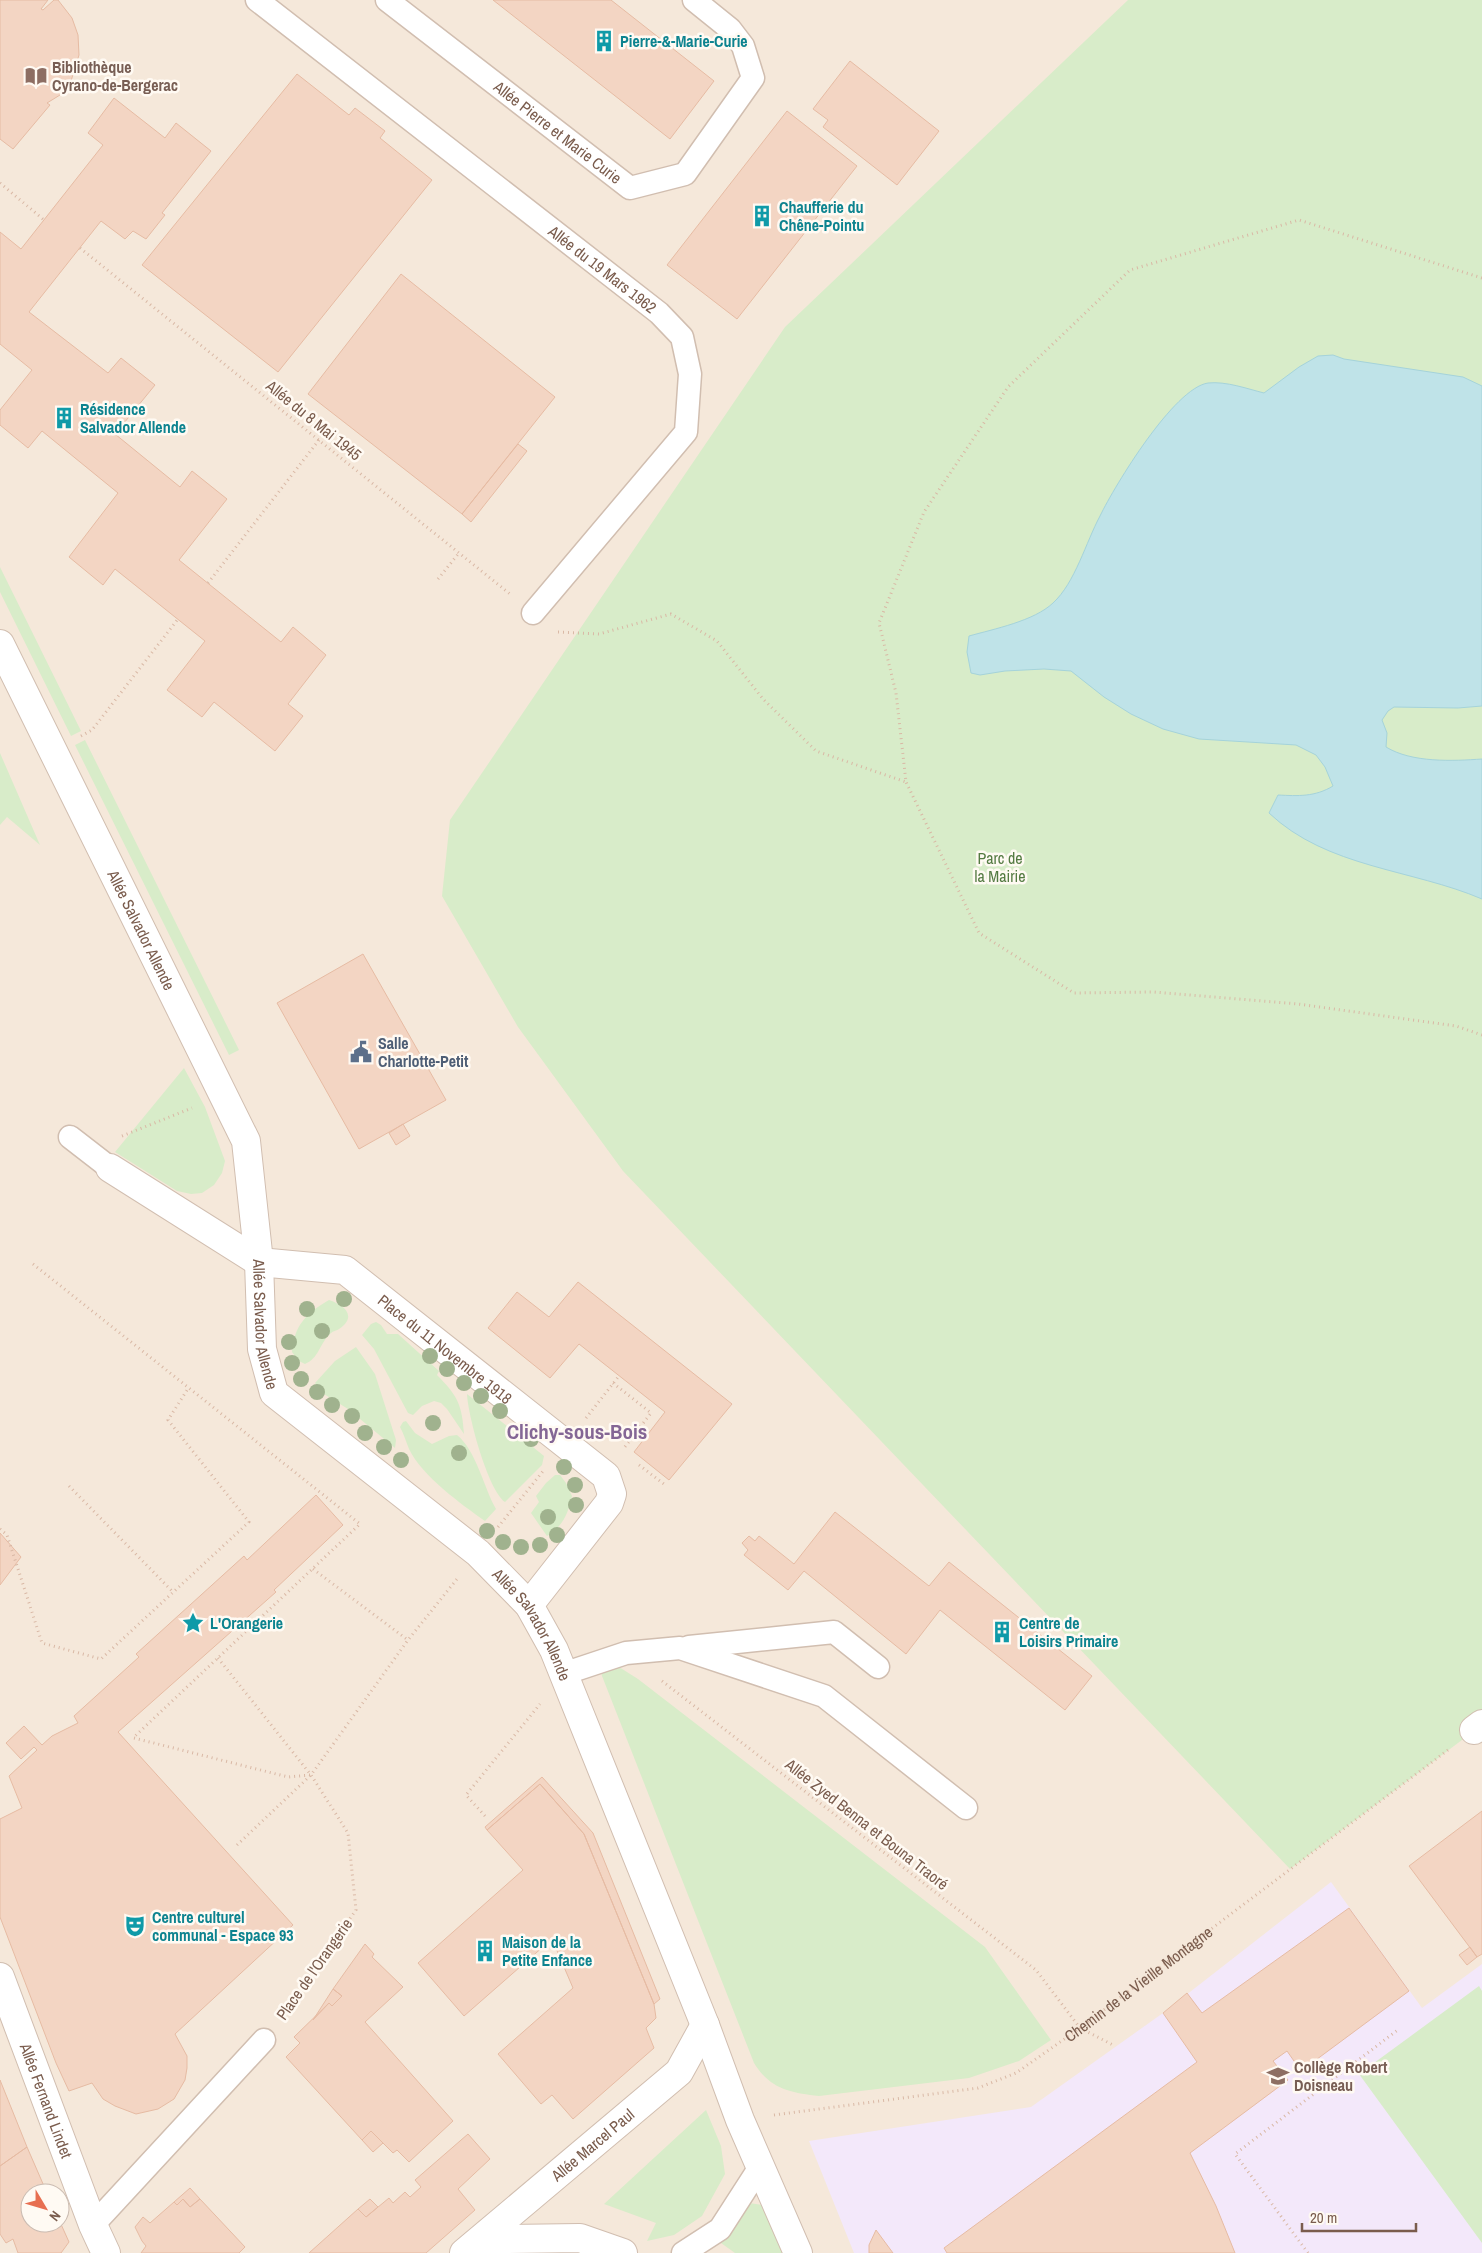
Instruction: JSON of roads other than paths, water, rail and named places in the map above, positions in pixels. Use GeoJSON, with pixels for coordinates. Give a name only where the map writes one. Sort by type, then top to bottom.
{"type":"FeatureCollection","features":[{"type":"Feature","properties":{"kind":"street","name":"Allée Salvador Allende"},"geometry":{"type":"LineString","coordinates":[[0,644],[246,1141],[259,1262],[262,1348],[274,1392],[478,1553],[529,1605],[554,1650],[564,1674],[705,2025],[740,2120],[798,2253]]}},
{"type":"Feature","properties":{"kind":"street"},"geometry":{"type":"LineString","coordinates":[[105,1165],[259,1262]]}},
{"type":"Feature","properties":{"kind":"street","name":"Place du 11 Novembre 1918"},"geometry":{"type":"LineString","coordinates":[[259,1262],[345,1270],[606,1476],[612,1494],[604,1511],[529,1605]]}},
{"type":"Feature","properties":{"kind":"street","name":"Allée Fernand Lindet"},"geometry":{"type":"LineString","coordinates":[[0,1977],[93,2225],[106,2253]]}},
{"type":"Feature","properties":{"kind":"street","name":"Allée Marcel Paul"},"geometry":{"type":"LineString","coordinates":[[467,2250],[679,2072],[705,2025]]}},
{"type":"Feature","properties":{"kind":"street"},"geometry":{"type":"LineString","coordinates":[[467,2250],[503,2239],[580,2238],[623,2253]]}},
{"type":"Feature","properties":{"kind":"lane","name":"Allée du 19 Mars 1962"},"geometry":{"type":"LineString","coordinates":[[257,0],[659,313],[682,337],[690,374],[686,432],[534,613]]}},
{"type":"Feature","properties":{"kind":"lane","name":"Allée Pierre et Marie Curie"},"geometry":{"type":"LineString","coordinates":[[387,0],[630,188],[685,174],[753,78],[743,46],[730,29],[694,0]]}},
{"type":"Feature","properties":{"kind":"lane"},"geometry":{"type":"LineString","coordinates":[[70,1137],[105,1165]]}},
{"type":"Feature","properties":{"kind":"lane"},"geometry":{"type":"LineString","coordinates":[[564,1674],[626,1653],[834,1632],[878,1667]]}},
{"type":"Feature","properties":{"kind":"lane"},"geometry":{"type":"LineString","coordinates":[[680,1648],[824,1696],[966,1808]]}},
{"type":"Feature","properties":{"kind":"lane"},"geometry":{"type":"LineString","coordinates":[[93,2225],[264,2040]]}},
{"type":"Feature","properties":{"kind":"lane"},"geometry":{"type":"LineString","coordinates":[[683,2253],[720,2229],[760,2167]]}},
{"type":"Feature","properties":{"kind":"water"},"geometry":{"type":"Polygon","coordinates":[[[1333,355],[1344,359],[1463,377],[1482,386],[1482,706],[1458,708],[1394,707],[1388,711],[1382,720],[1387,733],[1386,747],[1396,752],[1433,760],[1482,759],[1482,899],[1455,889],[1343,856],[1317,845],[1292,831],[1269,813],[1278,795],[1313,794],[1333,786],[1325,767],[1316,755],[1296,745],[1199,739],[1163,729],[1131,714],[1104,697],[1071,671],[1044,669],[1005,671],[980,675],[971,673],[967,652],[969,636],[1025,620],[1045,609],[1061,595],[1074,574],[1095,526],[1118,483],[1147,440],[1179,402],[1194,389],[1208,383],[1229,384],[1264,393],[1299,367],[1318,356],[1333,355]]]}},
{"type":"Feature","properties":{"kind":"place","name":"Pierre-&-Marie-Curie"},"geometry":{"type":"Point","coordinates":[604,41]}},
{"type":"Feature","properties":{"kind":"place","name":"Bibliothèque Cyrano-de-Bergerac"},"geometry":{"type":"Point","coordinates":[36,76]}},
{"type":"Feature","properties":{"kind":"place","name":"Chaufferie du Chêne-Pointu"},"geometry":{"type":"Point","coordinates":[762,216]}},
{"type":"Feature","properties":{"kind":"place","name":"Résidence Salvador Allende"},"geometry":{"type":"Point","coordinates":[64,418]}},
{"type":"Feature","properties":{"kind":"place","name":"Salle Charlotte-Petit"},"geometry":{"type":"Point","coordinates":[361,1052]}},
{"type":"Feature","properties":{"kind":"place","name":"L'Orangerie"},"geometry":{"type":"Point","coordinates":[193,1623]}},
{"type":"Feature","properties":{"kind":"place","name":"Centre de Loisirs Primaire"},"geometry":{"type":"Point","coordinates":[1002,1632]}},
{"type":"Feature","properties":{"kind":"place","name":"Centre culturel communal - Espace 93"},"geometry":{"type":"Point","coordinates":[135,1926]}},
{"type":"Feature","properties":{"kind":"place","name":"Maison de la Petite Enfance"},"geometry":{"type":"Point","coordinates":[485,1951]}},
{"type":"Feature","properties":{"kind":"place","name":"Collège Robert Doisneau"},"geometry":{"type":"Point","coordinates":[1278,2076]}},
{"type":"Feature","properties":{"kind":"district","name":"Clichy-sous-Bois"},"geometry":{"type":"Point","coordinates":[577,1432]}},
{"type":"Feature","properties":{"kind":"park label","name":"Parc de la Mairie"},"geometry":{"type":"Point","coordinates":[1000,867]}}]}
